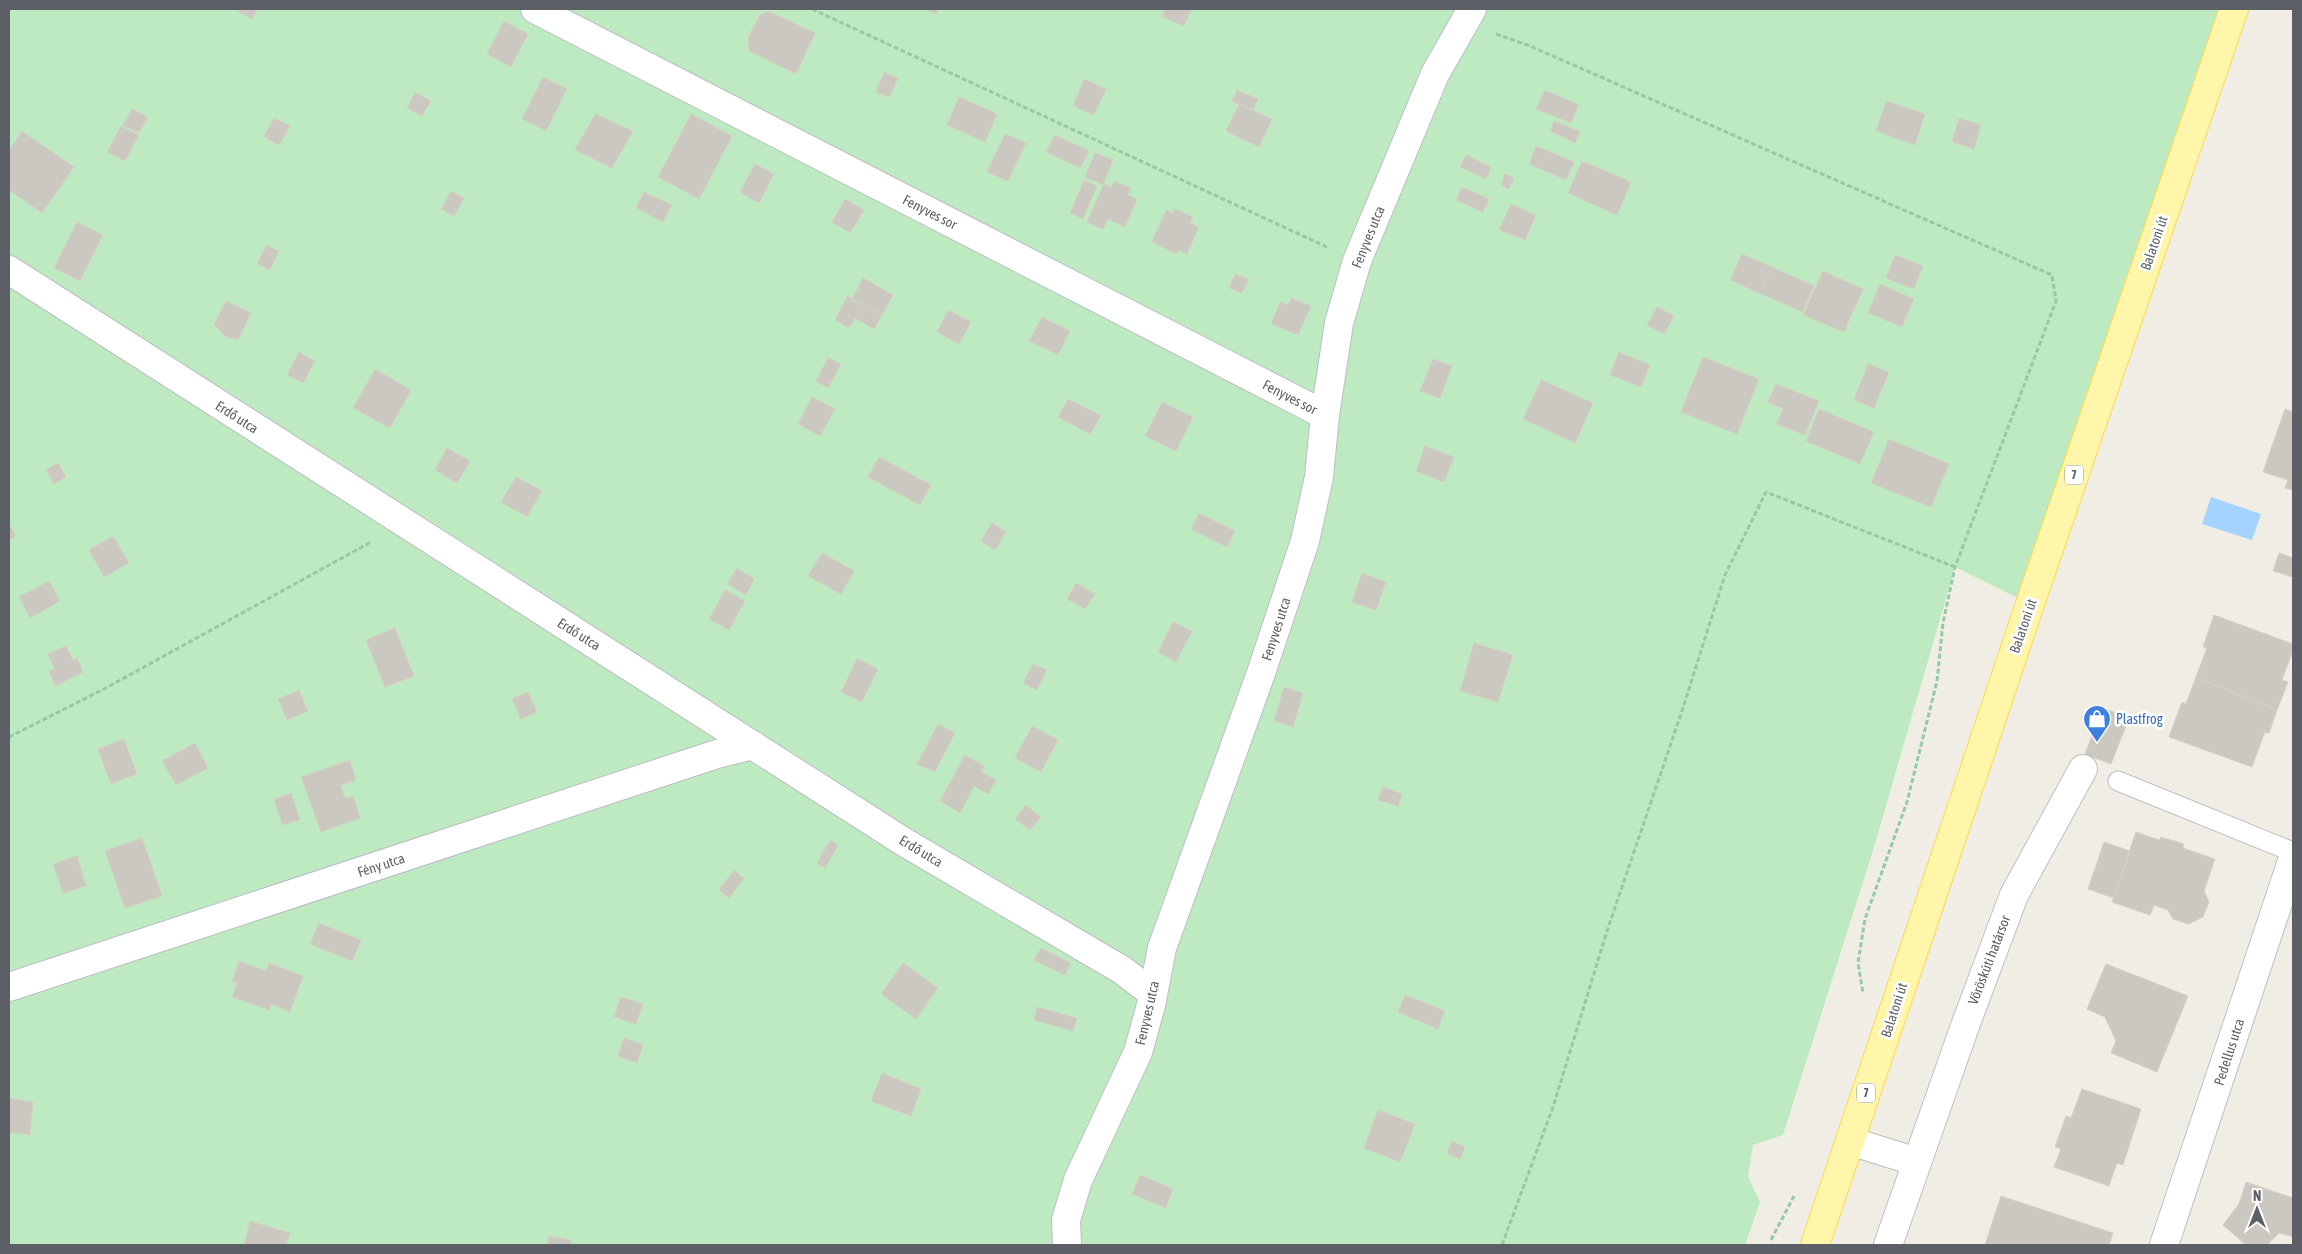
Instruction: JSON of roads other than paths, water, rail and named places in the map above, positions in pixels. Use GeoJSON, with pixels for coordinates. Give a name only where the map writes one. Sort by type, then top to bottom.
{"type":"FeatureCollection","features":[{"type":"Feature","properties":{"kind":"main road","name":"Balatoni út"},"geometry":{"type":"LineString","coordinates":[[1815,1245],[2018,641],[2234,9]]}},
{"type":"Feature","properties":{"kind":"street","name":"Fenyves sor"},"geometry":{"type":"LineString","coordinates":[[535,9],[1325,416]]}},
{"type":"Feature","properties":{"kind":"street","name":"Fenyves utca"},"geometry":{"type":"LineString","coordinates":[[1067,1244],[1066,1220],[1078,1180],[1138,1052],[1151,1006],[1162,948],[1261,673],[1305,541],[1319,476],[1325,416],[1339,323],[1357,261],[1461,13]]}},
{"type":"Feature","properties":{"kind":"street","name":"Erdő utca"},"geometry":{"type":"LineString","coordinates":[[9,270],[904,842],[1122,970],[1152,993]]}},
{"type":"Feature","properties":{"kind":"street","name":"Fény utca"},"geometry":{"type":"LineString","coordinates":[[9,987],[717,754],[753,745]]}},
{"type":"Feature","properties":{"kind":"street","name":"Vöröskúti határsor"},"geometry":{"type":"LineString","coordinates":[[1888,1245],[1965,1026],[2014,895],[2083,769]]}},
{"type":"Feature","properties":{"kind":"street","name":"Pedellus utca"},"geometry":{"type":"LineString","coordinates":[[2164,1245],[2293,858]]}},
{"type":"Feature","properties":{"kind":"street"},"geometry":{"type":"LineString","coordinates":[[1850,1141],[1917,1162]]}},
{"type":"Feature","properties":{"kind":"lane"},"geometry":{"type":"LineString","coordinates":[[2118,781],[2293,852]]}},
{"type":"Feature","properties":{"kind":"water"},"geometry":{"type":"Polygon","coordinates":[[[2211,497],[2261,514],[2252,540],[2202,524],[2211,497]]]}},
{"type":"Feature","properties":{"kind":"place","name":"Plastfrog"},"geometry":{"type":"Point","coordinates":[2097,743]}}]}
